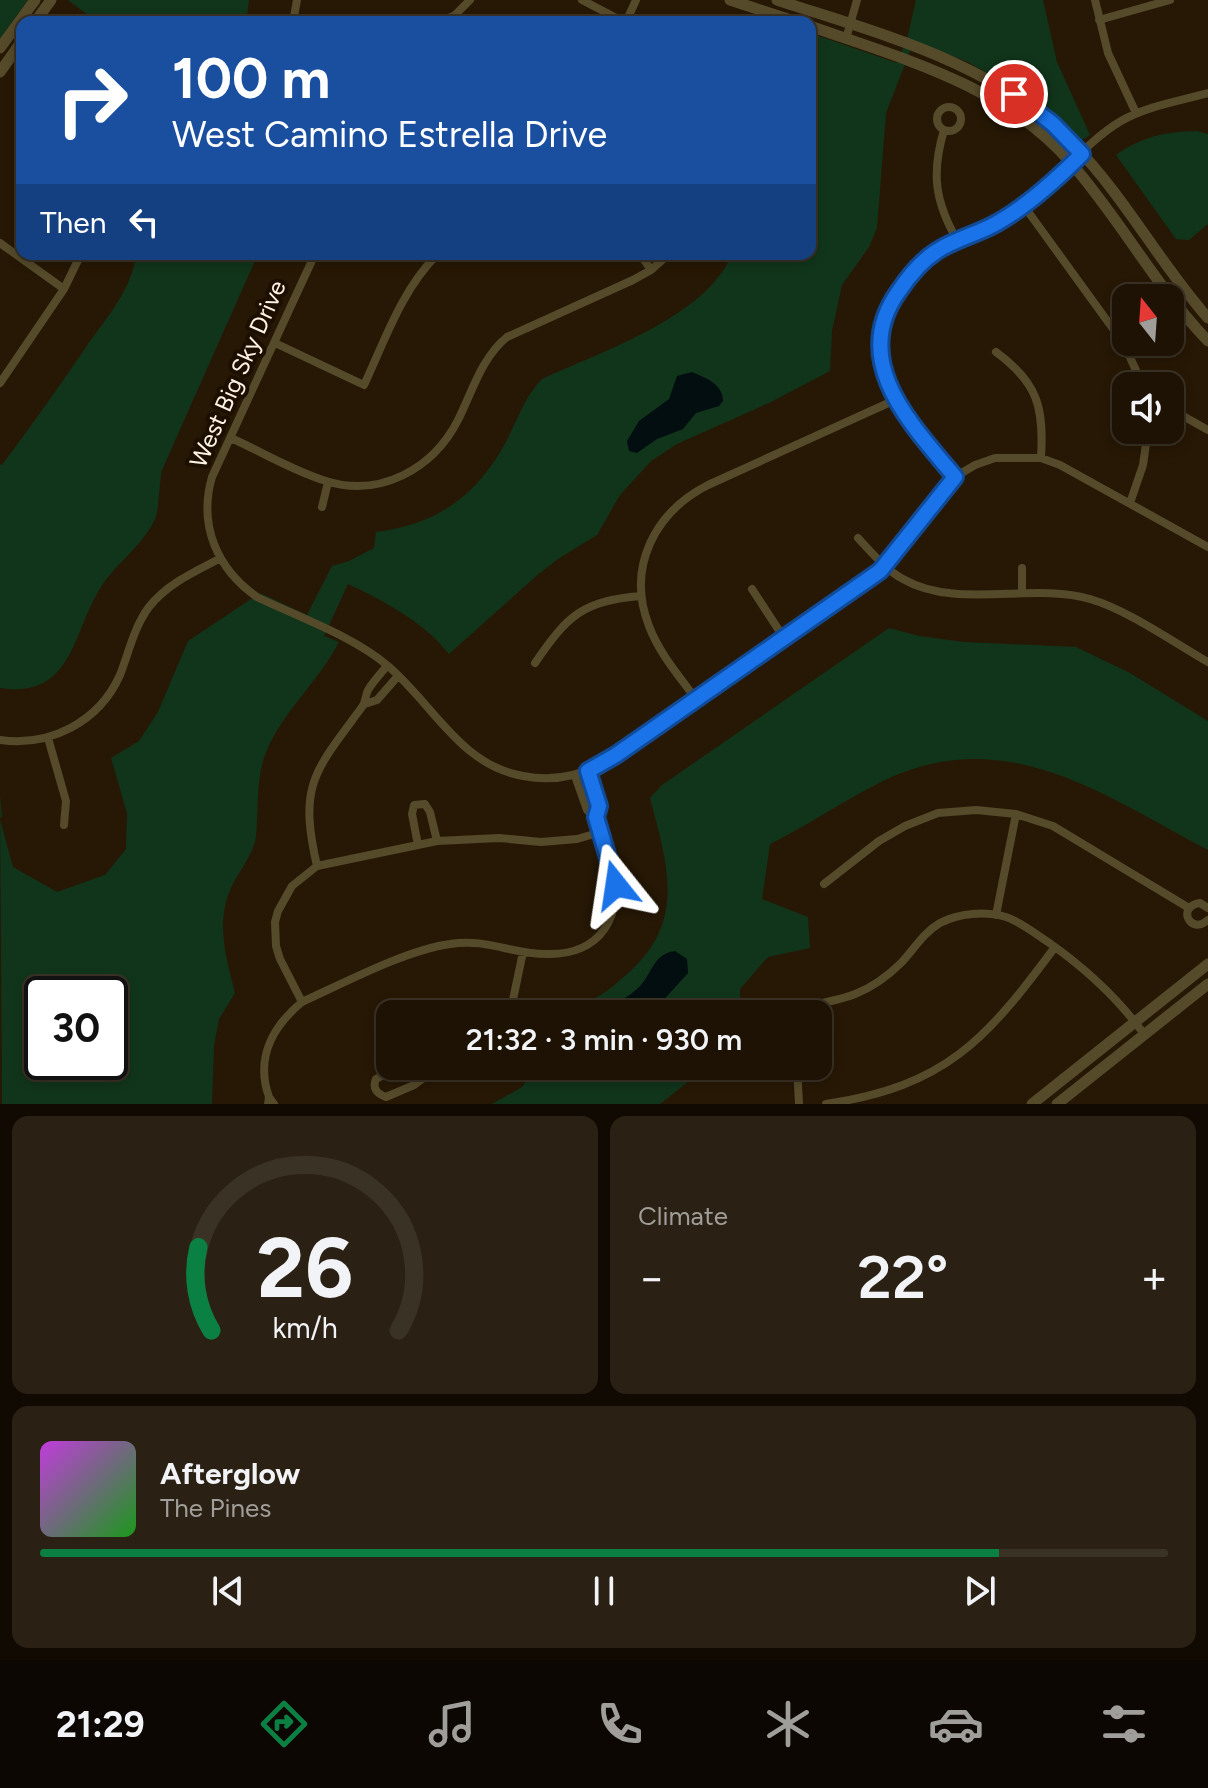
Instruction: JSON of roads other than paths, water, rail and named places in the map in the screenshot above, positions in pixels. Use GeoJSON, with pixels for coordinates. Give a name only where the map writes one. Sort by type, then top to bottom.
{"type":"FeatureCollection","features":[{"type":"Feature","properties":{"kind":"street"},"geometry":{"type":"LineString","coordinates":[[453,16],[470,0]]}},
{"type":"Feature","properties":{"kind":"street"},"geometry":{"type":"LineString","coordinates":[[582,0],[613,16]]}},
{"type":"Feature","properties":{"kind":"street"},"geometry":{"type":"LineString","coordinates":[[730,0],[779,16]]}},
{"type":"Feature","properties":{"kind":"street"},"geometry":{"type":"LineString","coordinates":[[777,0],[940,55],[988,78],[1040,113],[1208,318]]}},
{"type":"Feature","properties":{"kind":"street"},"geometry":{"type":"LineString","coordinates":[[846,39],[857,0]]}},
{"type":"Feature","properties":{"kind":"street"},"geometry":{"type":"LineString","coordinates":[[1095,0],[1108,53],[1136,113]]}},
{"type":"Feature","properties":{"kind":"street"},"geometry":{"type":"LineString","coordinates":[[1099,20],[1170,0]]}},
{"type":"Feature","properties":{"kind":"street"},"geometry":{"type":"LineString","coordinates":[[0,48],[16,26]]}},
{"type":"Feature","properties":{"kind":"street"},"geometry":{"type":"LineString","coordinates":[[816,28],[931,68],[977,89],[1077,159],[1180,310],[1208,341]]}},
{"type":"Feature","properties":{"kind":"street"},"geometry":{"type":"LineString","coordinates":[[0,72],[16,49]]}},
{"type":"Feature","properties":{"kind":"street"},"geometry":{"type":"LineString","coordinates":[[955,477],[907,419],[895,400],[882,368],[882,331],[892,300],[911,273],[937,251],[996,224],[1024,206],[1110,128],[1136,113],[1208,93]]}},
{"type":"Feature","properties":{"kind":"street"},"geometry":{"type":"LineString","coordinates":[[944,130],[935,169],[937,195],[958,242]]}},
{"type":"Feature","properties":{"kind":"street"},"geometry":{"type":"LineString","coordinates":[[1024,206],[1124,344],[1137,372]]}},
{"type":"Feature","properties":{"kind":"street"},"geometry":{"type":"LineString","coordinates":[[24,260],[64,289]]}},
{"type":"Feature","properties":{"kind":"street"},"geometry":{"type":"LineString","coordinates":[[0,383],[64,289],[78,260]]}},
{"type":"Feature","properties":{"kind":"street","name":"West Big Sky Drive"},"geometry":{"type":"LineString","coordinates":[[219,559],[209,530],[207,501],[212,477],[312,260]]}},
{"type":"Feature","properties":{"kind":"street"},"geometry":{"type":"LineString","coordinates":[[275,343],[364,385],[410,288],[433,260]]}},
{"type":"Feature","properties":{"kind":"street"},"geometry":{"type":"LineString","coordinates":[[644,260],[651,270]]}},
{"type":"Feature","properties":{"kind":"street"},"geometry":{"type":"LineString","coordinates":[[231,438],[328,482],[363,485],[397,478],[418,468],[448,438],[484,364],[498,344],[651,270],[662,260]]}},
{"type":"Feature","properties":{"kind":"street"},"geometry":{"type":"LineString","coordinates":[[996,352],[1018,368],[1031,388],[1040,410],[1043,432],[1041,458]]}},
{"type":"Feature","properties":{"kind":"street"},"geometry":{"type":"LineString","coordinates":[[696,699],[656,642],[641,596],[644,559],[650,541],[668,513],[708,485],[895,400]]}},
{"type":"Feature","properties":{"kind":"street"},"geometry":{"type":"LineString","coordinates":[[1184,417],[1208,430]]}},
{"type":"Feature","properties":{"kind":"street"},"geometry":{"type":"LineString","coordinates":[[1130,503],[1148,444]]}},
{"type":"Feature","properties":{"kind":"street"},"geometry":{"type":"LineString","coordinates":[[0,740],[13,742],[48,738],[87,718],[105,701],[120,674],[138,626],[158,597],[182,578],[219,559],[241,586],[257,597],[349,642],[387,666],[459,743],[489,766],[512,774],[547,779],[575,776],[588,771],[885,566],[955,477],[975,465],[995,458],[1041,458],[1060,465],[1208,547]]}},
{"type":"Feature","properties":{"kind":"street"},"geometry":{"type":"LineString","coordinates":[[322,507],[328,482]]}},
{"type":"Feature","properties":{"kind":"street"},"geometry":{"type":"LineString","coordinates":[[858,538],[885,566],[919,587],[950,592],[1067,595],[1099,602],[1208,662]]}},
{"type":"Feature","properties":{"kind":"street"},"geometry":{"type":"LineString","coordinates":[[1022,568],[1022,593]]}},
{"type":"Feature","properties":{"kind":"street"},"geometry":{"type":"LineString","coordinates":[[752,589],[784,638]]}},
{"type":"Feature","properties":{"kind":"street"},"geometry":{"type":"LineString","coordinates":[[535,663],[560,629],[585,608],[599,601],[641,596]]}},
{"type":"Feature","properties":{"kind":"street"},"geometry":{"type":"LineString","coordinates":[[317,866],[309,821],[312,785],[329,749],[365,704],[367,692],[387,666]]}},
{"type":"Feature","properties":{"kind":"street"},"geometry":{"type":"LineString","coordinates":[[365,704],[377,700],[398,676]]}},
{"type":"Feature","properties":{"kind":"street"},"geometry":{"type":"LineString","coordinates":[[48,738],[66,801],[64,825]]}},
{"type":"Feature","properties":{"kind":"street"},"geometry":{"type":"LineString","coordinates":[[588,771],[599,806],[596,817]]}},
{"type":"Feature","properties":{"kind":"street"},"geometry":{"type":"LineString","coordinates":[[270,1102],[265,1058],[272,1033],[302,1002],[418,951],[447,944],[472,941],[523,952],[567,954],[588,945],[606,929],[616,905],[616,885],[596,817],[587,810],[575,776]]}},
{"type":"Feature","properties":{"kind":"street"},"geometry":{"type":"LineString","coordinates":[[418,845],[412,814],[414,805],[425,804],[437,841]]}},
{"type":"Feature","properties":{"kind":"street"},"geometry":{"type":"LineString","coordinates":[[824,884],[879,841],[919,819],[958,810],[1016,814],[1053,826],[1189,908]]}},
{"type":"Feature","properties":{"kind":"street"},"geometry":{"type":"LineString","coordinates":[[996,915],[1016,814]]}},
{"type":"Feature","properties":{"kind":"street"},"geometry":{"type":"LineString","coordinates":[[302,1002],[280,959],[275,922],[292,886],[317,866],[437,841],[499,838],[541,842],[577,839],[601,832]]}},
{"type":"Feature","properties":{"kind":"street"},"geometry":{"type":"LineString","coordinates":[[1189,908],[1197,903],[1208,908]]}},
{"type":"Feature","properties":{"kind":"street"},"geometry":{"type":"LineString","coordinates":[[1189,908],[1188,919],[1193,924],[1204,924],[1208,920]]}},
{"type":"Feature","properties":{"kind":"street"},"geometry":{"type":"LineString","coordinates":[[832,1002],[877,984],[940,923],[962,916],[996,915],[1018,923],[1055,947],[1102,984],[1144,1034]]}},
{"type":"Feature","properties":{"kind":"street"},"geometry":{"type":"LineString","coordinates":[[826,1104],[868,1100],[909,1084],[966,1050],[1000,1018],[1055,947]]}},
{"type":"Feature","properties":{"kind":"street"},"geometry":{"type":"LineString","coordinates":[[513,1000],[523,952]]}},
{"type":"Feature","properties":{"kind":"street"},"geometry":{"type":"LineString","coordinates":[[1032,1104],[1208,964]]}},
{"type":"Feature","properties":{"kind":"street"},"geometry":{"type":"LineString","coordinates":[[1057,1104],[1208,984]]}},
{"type":"Feature","properties":{"kind":"street"},"geometry":{"type":"LineString","coordinates":[[381,1075],[426,1076],[391,1096],[381,1096],[375,1087],[376,1079],[381,1075]]}},
{"type":"Feature","properties":{"kind":"street"},"geometry":{"type":"LineString","coordinates":[[798,1080],[799,1104]]}}]}
